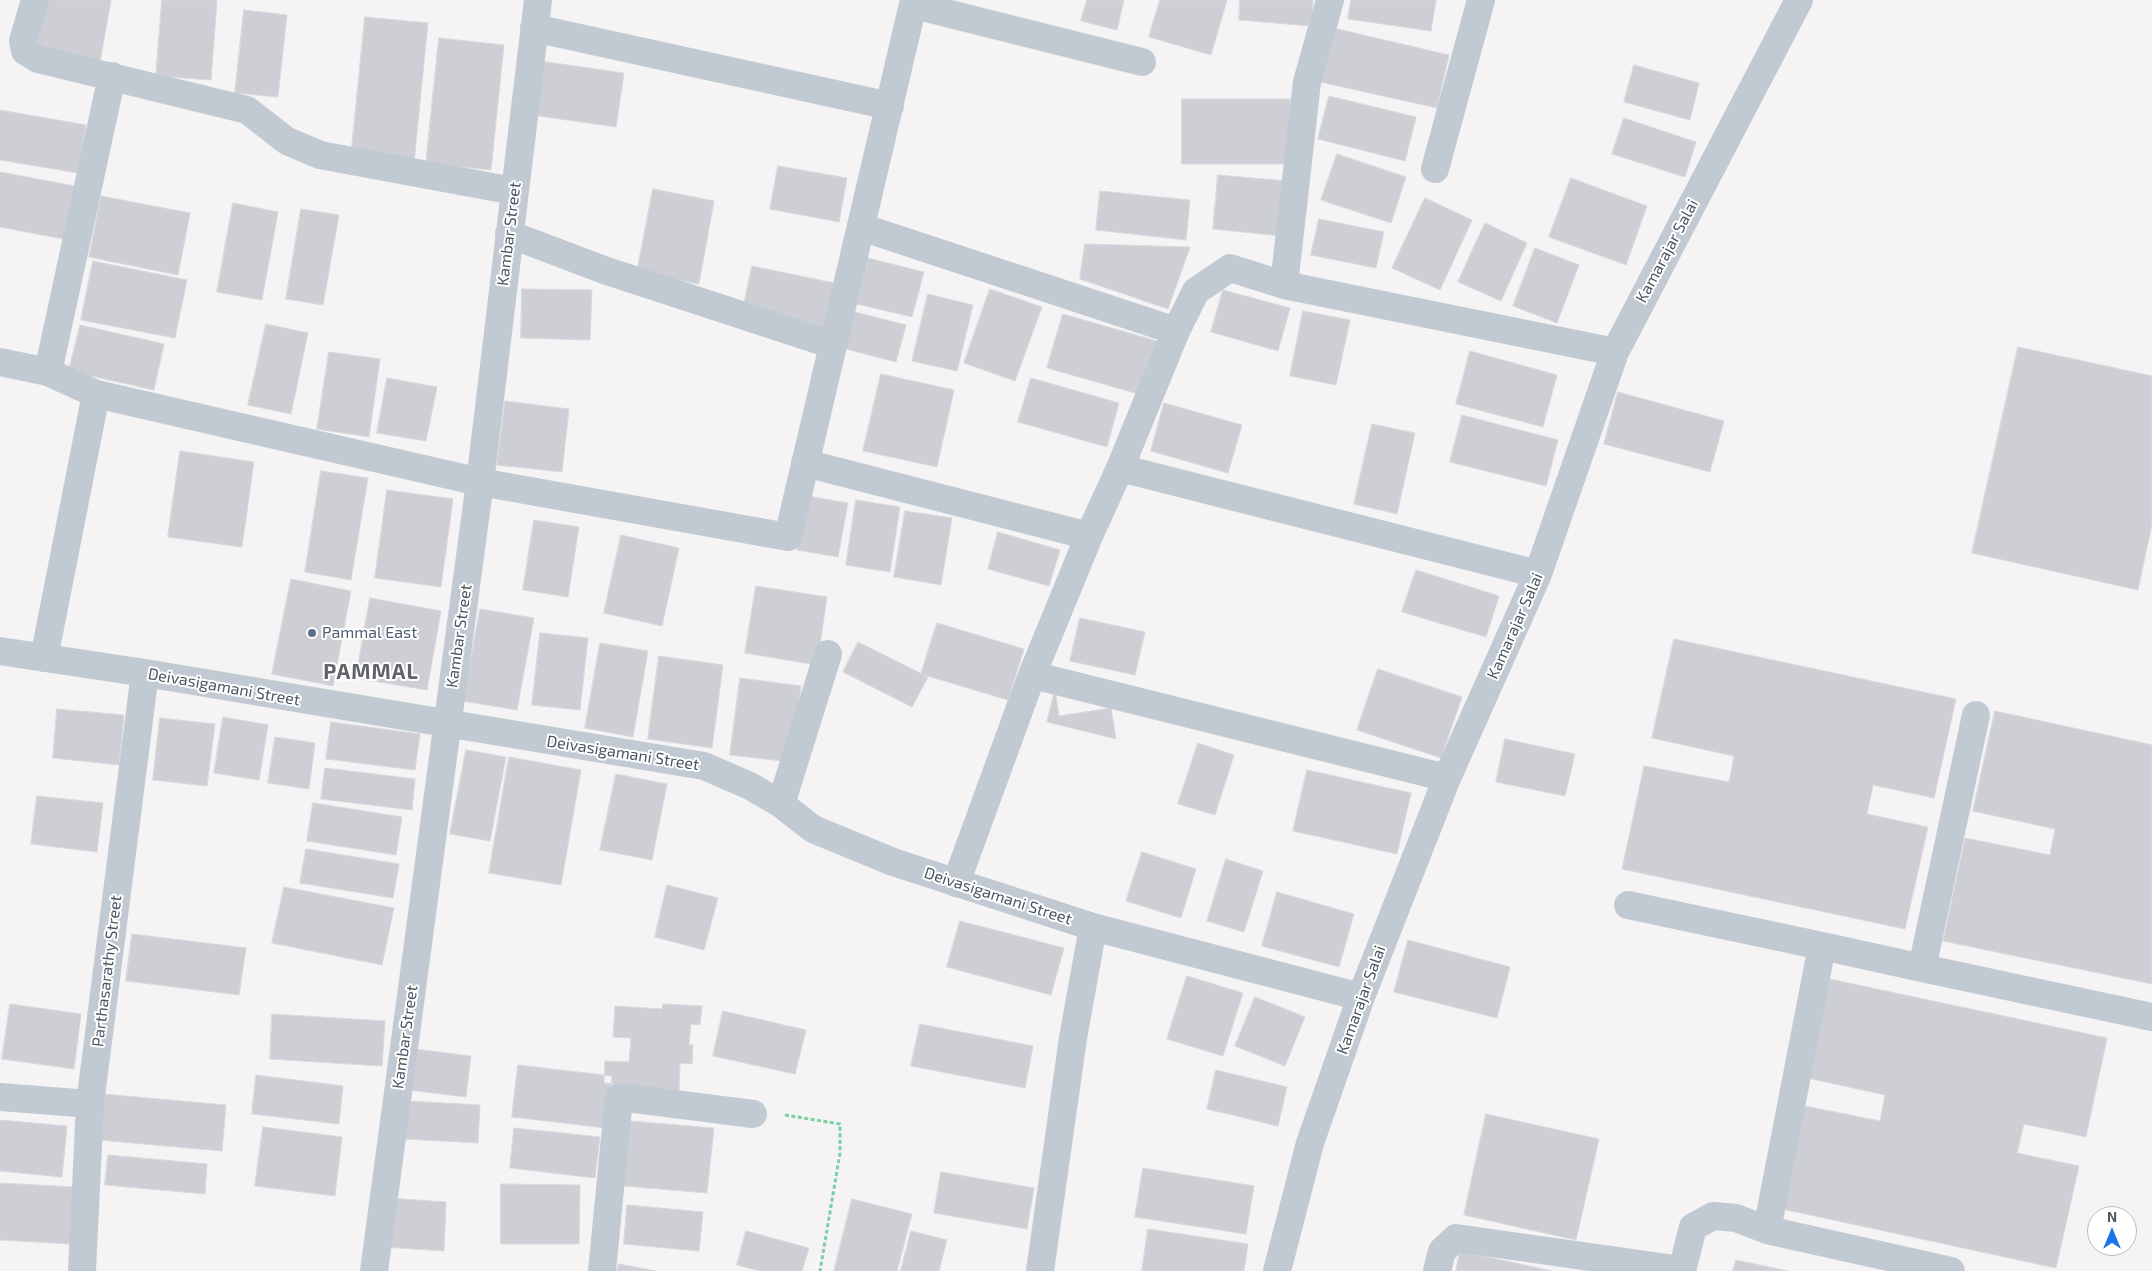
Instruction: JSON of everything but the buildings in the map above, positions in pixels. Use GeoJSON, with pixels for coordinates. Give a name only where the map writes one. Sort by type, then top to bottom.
{"type":"FeatureCollection","features":[{"type":"Feature","properties":{"kind":"street"},"geometry":{"type":"LineString","coordinates":[[36,0],[23,41],[25,51],[38,59],[247,110],[287,141],[320,155],[514,191]]}},
{"type":"Feature","properties":{"kind":"street","name":"Kambar Street"},"geometry":{"type":"LineString","coordinates":[[374,1271],[480,482],[538,0]]}},
{"type":"Feature","properties":{"kind":"street"},"geometry":{"type":"LineString","coordinates":[[1284,284],[1307,82],[1330,0]]}},
{"type":"Feature","properties":{"kind":"street"},"geometry":{"type":"LineString","coordinates":[[1435,169],[1481,0]]}},
{"type":"Feature","properties":{"kind":"street","name":"Kamarajar Salai"},"geometry":{"type":"LineString","coordinates":[[1277,1271],[1310,1143],[1361,997],[1447,778],[1538,574],[1615,352],[1799,0]]}},
{"type":"Feature","properties":{"kind":"street"},"geometry":{"type":"LineString","coordinates":[[0,362],[48,372],[96,394],[480,482],[788,537],[914,2],[1142,62]]}},
{"type":"Feature","properties":{"kind":"street"},"geometry":{"type":"LineString","coordinates":[[534,28],[890,106]]}},
{"type":"Feature","properties":{"kind":"street"},"geometry":{"type":"LineString","coordinates":[[48,372],[112,76]]}},
{"type":"Feature","properties":{"kind":"street"},"geometry":{"type":"LineString","coordinates":[[861,227],[1176,331]]}},
{"type":"Feature","properties":{"kind":"street"},"geometry":{"type":"LineString","coordinates":[[509,234],[604,270],[833,345]]}},
{"type":"Feature","properties":{"kind":"street"},"geometry":{"type":"LineString","coordinates":[[956,882],[1032,675],[1176,331],[1196,291],[1230,268],[1284,284],[1615,352]]}},
{"type":"Feature","properties":{"kind":"street"},"geometry":{"type":"LineString","coordinates":[[44,658],[96,394]]}},
{"type":"Feature","properties":{"kind":"street"},"geometry":{"type":"LineString","coordinates":[[805,463],[1090,536]]}},
{"type":"Feature","properties":{"kind":"street"},"geometry":{"type":"LineString","coordinates":[[1120,468],[1538,574]]}},
{"type":"Feature","properties":{"kind":"street","name":"Deivasigamani Street"},"geometry":{"type":"LineString","coordinates":[[0,651],[146,673],[448,725],[704,766],[750,786],[780,804],[812,829],[893,862],[1093,927],[1361,997]]}},
{"type":"Feature","properties":{"kind":"street"},"geometry":{"type":"LineString","coordinates":[[780,804],[828,654]]}},
{"type":"Feature","properties":{"kind":"street","name":"Parthasarathy Street"},"geometry":{"type":"LineString","coordinates":[[82,1271],[90,1104],[146,673]]}},
{"type":"Feature","properties":{"kind":"street"},"geometry":{"type":"LineString","coordinates":[[1032,675],[1447,778]]}},
{"type":"Feature","properties":{"kind":"street"},"geometry":{"type":"LineString","coordinates":[[1922,968],[1976,715]]}},
{"type":"Feature","properties":{"kind":"street"},"geometry":{"type":"LineString","coordinates":[[1628,905],[2152,1017]]}},
{"type":"Feature","properties":{"kind":"street"},"geometry":{"type":"LineString","coordinates":[[1040,1271],[1073,1038],[1093,927]]}},
{"type":"Feature","properties":{"kind":"street"},"geometry":{"type":"LineString","coordinates":[[1767,1230],[1822,946]]}},
{"type":"Feature","properties":{"kind":"street"},"geometry":{"type":"LineString","coordinates":[[0,1097],[90,1104]]}},
{"type":"Feature","properties":{"kind":"street"},"geometry":{"type":"LineString","coordinates":[[602,1271],[619,1097],[753,1114]]}},
{"type":"Feature","properties":{"kind":"street"},"geometry":{"type":"LineString","coordinates":[[1437,1271],[1442,1251],[1456,1238],[1682,1271],[1693,1227],[1713,1216],[1736,1218],[1767,1230],[1951,1271]]}},
{"type":"Feature","properties":{"kind":"path"},"geometry":{"type":"LineString","coordinates":[[753,1114],[801,1116],[840,1124],[840,1153],[820,1271]]}},
{"type":"Feature","properties":{"kind":"place","name":"Pammal East"},"geometry":{"type":"Point","coordinates":[312,633]}},
{"type":"Feature","properties":{"kind":"district","name":"PAMMAL"},"geometry":{"type":"Point","coordinates":[371,672]}}]}
